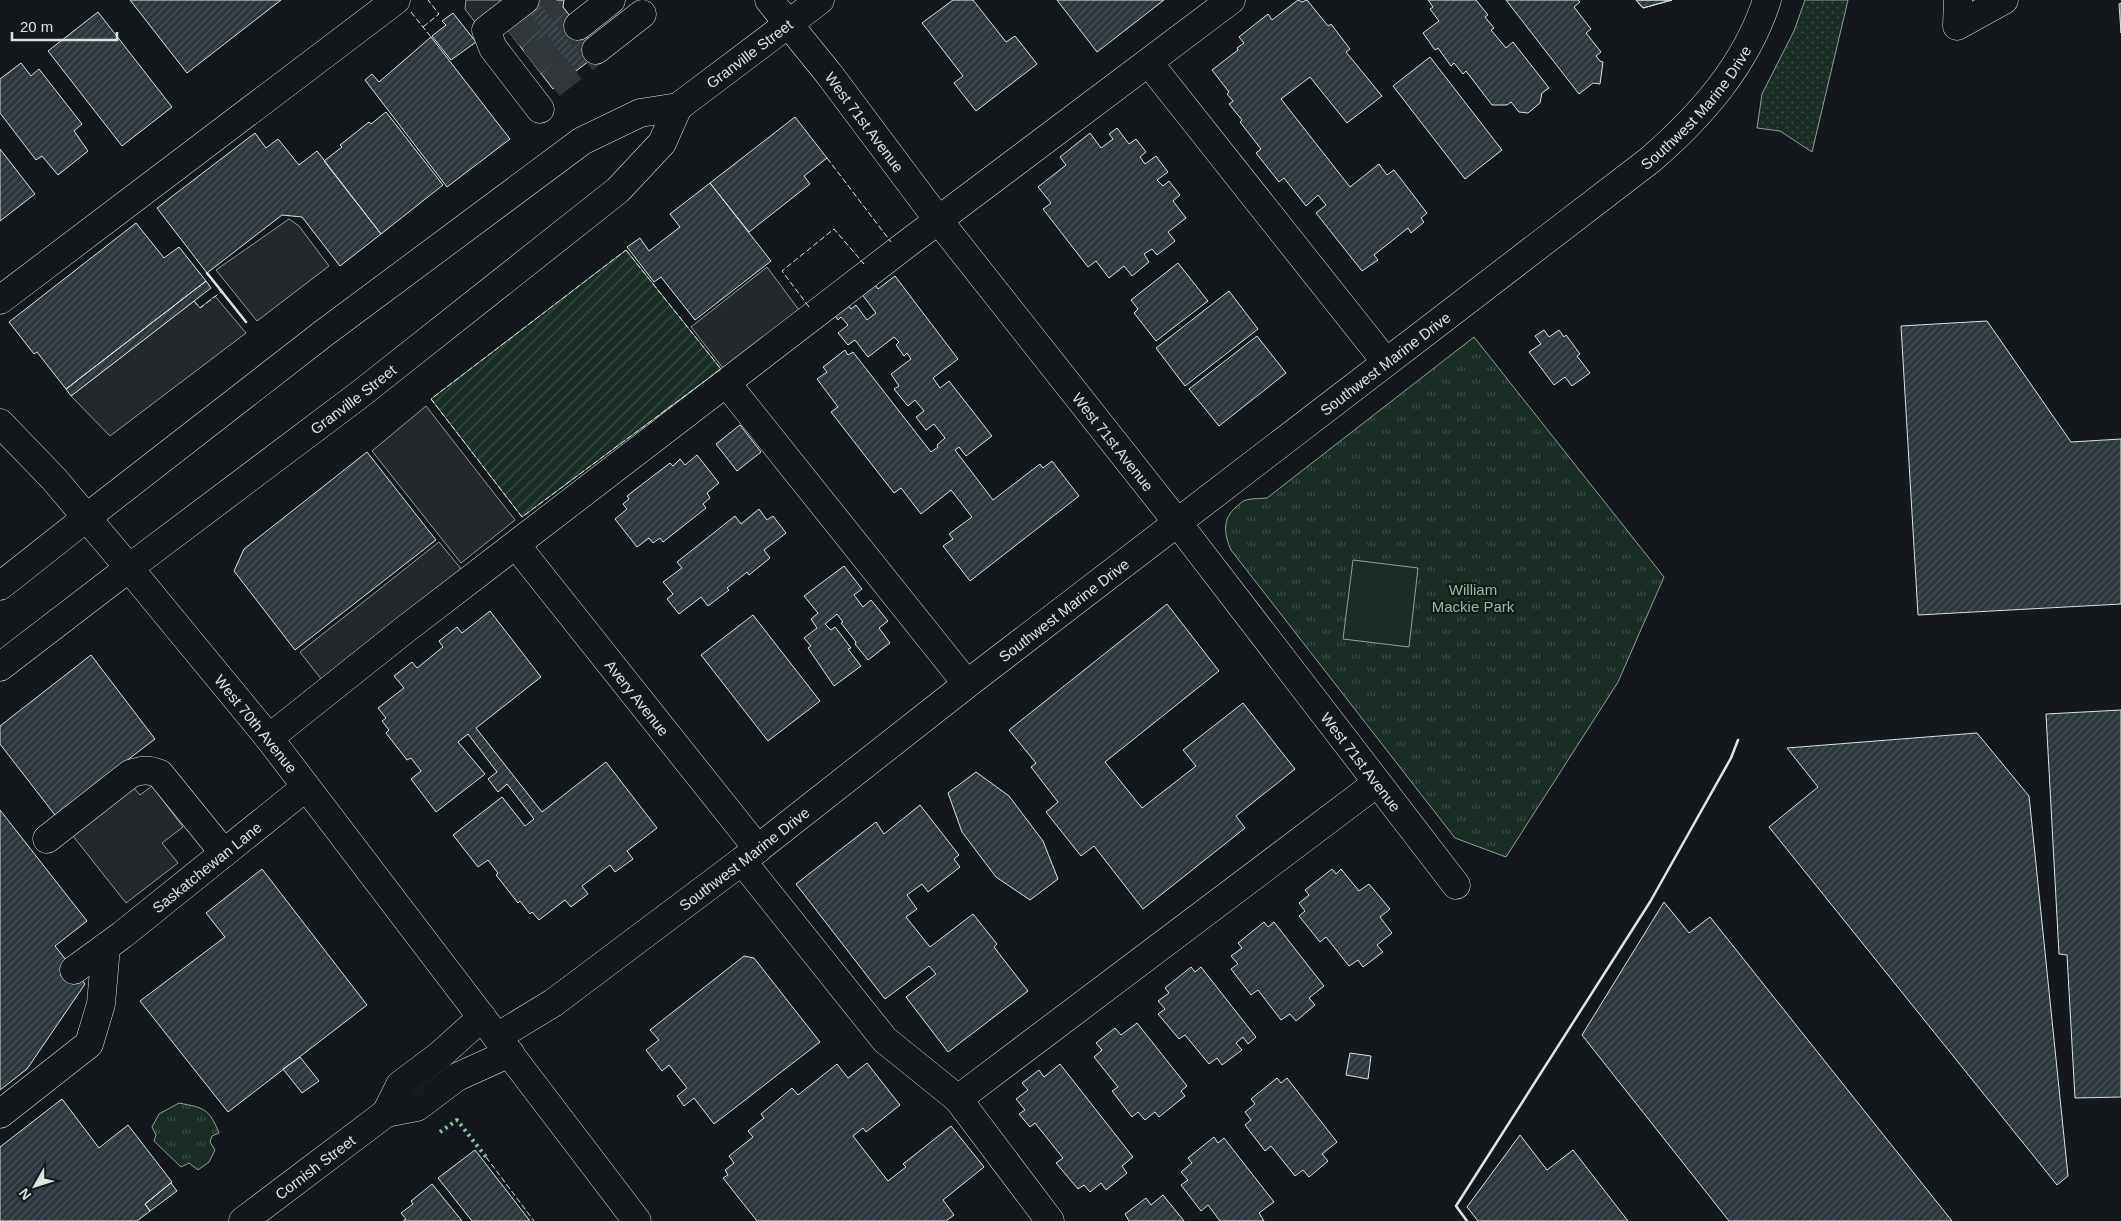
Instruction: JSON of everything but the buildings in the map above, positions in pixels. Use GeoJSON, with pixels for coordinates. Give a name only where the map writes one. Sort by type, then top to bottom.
{"type":"FeatureCollection","features":[{"type":"Feature","properties":{"kind":"main road"},"geometry":{"type":"LineString","coordinates":[[0,300],[396,0]]}},
{"type":"Feature","properties":{"kind":"main road"},"geometry":{"type":"LineString","coordinates":[[525,0],[486,30],[502,42],[523,68],[541,98]]}},
{"type":"Feature","properties":{"kind":"main road"},"geometry":{"type":"LineString","coordinates":[[578,26],[611,0]]}},
{"type":"Feature","properties":{"kind":"main road","name":"West 71st Avenue"},"geometry":{"type":"LineString","coordinates":[[769,0],[829,74],[939,221],[1177,522],[1456,885]]}},
{"type":"Feature","properties":{"kind":"main road","name":"Granville Street"},"geometry":{"type":"LineString","coordinates":[[0,586],[324,333],[582,141],[640,113],[678,106],[820,0]]}},
{"type":"Feature","properties":{"kind":"main road"},"geometry":{"type":"LineString","coordinates":[[269,738],[407,628],[1231,0]]}},
{"type":"Feature","properties":{"kind":"main road","name":"Southwest Marine Drive"},"geometry":{"type":"LineString","coordinates":[[496,1036],[553,1003],[750,855],[1177,522],[1650,160],[1677,136],[1716,93],[1750,41],[1767,0]]}},
{"type":"Feature","properties":{"kind":"main road"},"geometry":{"type":"LineString","coordinates":[[1958,13],[2004,0]]}},
{"type":"Feature","properties":{"kind":"main road"},"geometry":{"type":"LineString","coordinates":[[596,50],[640,12]]}},
{"type":"Feature","properties":{"kind":"main road"},"geometry":{"type":"LineString","coordinates":[[1149,63],[1386,362]]}},
{"type":"Feature","properties":{"kind":"main road","name":"Granville Street"},"geometry":{"type":"LineString","coordinates":[[0,667],[359,395],[618,190],[662,143],[678,106]]}},
{"type":"Feature","properties":{"kind":"main road"},"geometry":{"type":"LineString","coordinates":[[727,384],[968,684]]}},
{"type":"Feature","properties":{"kind":"main road","name":"West 70th Avenue"},"geometry":{"type":"LineString","coordinates":[[0,423],[54,479],[269,738],[496,1036]]}},
{"type":"Feature","properties":{"kind":"main road","name":"Avery Avenue"},"geometry":{"type":"LineString","coordinates":[[516,546],[750,855],[885,1040],[958,1099],[1050,1221]]}},
{"type":"Feature","properties":{"kind":"main road"},"geometry":{"type":"LineString","coordinates":[[47,839],[130,774],[140,770],[152,770],[160,774],[224,853]]}},
{"type":"Feature","properties":{"kind":"main road"},"geometry":{"type":"LineString","coordinates":[[958,1099],[1377,783]]}},
{"type":"Feature","properties":{"kind":"main road","name":"Saskatchewan Lane"},"geometry":{"type":"LineString","coordinates":[[74,970],[106,947],[306,786]]}},
{"type":"Feature","properties":{"kind":"main road"},"geometry":{"type":"LineString","coordinates":[[0,1114],[89,1044],[101,1004],[106,947]]}},
{"type":"Feature","properties":{"kind":"main road"},"geometry":{"type":"LineString","coordinates":[[496,1036],[637,1221]]}},
{"type":"Feature","properties":{"kind":"main road","name":"Cornish Street"},"geometry":{"type":"LineString","coordinates":[[243,1221],[386,1113],[400,1085],[440,1055],[496,1036]]}},
{"type":"Feature","properties":{"kind":"main road","name":"Cornish Street"},"geometry":{"type":"LineString","coordinates":[[386,1113],[418,1107],[457,1078],[496,1036]]}},
{"type":"Feature","properties":{"kind":"green space"},"geometry":{"type":"Polygon","coordinates":[[[1805,0],[1848,0],[1812,152],[1780,131],[1757,128],[1762,94],[1794,31],[1805,0]]]}},
{"type":"Feature","properties":{"kind":"green space"},"geometry":{"type":"Polygon","coordinates":[[[626,250],[721,369],[522,517],[431,399],[626,250]]]}},
{"type":"Feature","properties":{"kind":"green space","name":"William Mackie Park"},"geometry":{"type":"Polygon","coordinates":[[[1474,337],[1664,577],[1618,682],[1506,857],[1455,838],[1231,550],[1226,533],[1228,517],[1241,503],[1249,499],[1267,498],[1474,337]]]}},
{"type":"Feature","properties":{"kind":"green space"},"geometry":{"type":"Polygon","coordinates":[[[1353,560],[1418,568],[1409,647],[1343,639],[1353,560]]]}},
{"type":"Feature","properties":{"kind":"green space"},"geometry":{"type":"Polygon","coordinates":[[[179,1103],[205,1110],[212,1118],[219,1133],[212,1136],[210,1142],[215,1150],[209,1162],[198,1170],[189,1163],[181,1167],[154,1141],[156,1135],[152,1127],[159,1114],[179,1103]]]}},
{"type":"Feature","properties":{"kind":"shaded area"},"geometry":{"type":"Polygon","coordinates":[[[466,0],[511,0],[478,26],[465,9],[466,0]]]}},
{"type":"Feature","properties":{"kind":"shaded area"},"geometry":{"type":"Polygon","coordinates":[[[289,219],[299,226],[329,266],[257,321],[216,270],[289,219]]]}},
{"type":"Feature","properties":{"kind":"shaded area"},"geometry":{"type":"Polygon","coordinates":[[[767,267],[802,314],[726,372],[691,327],[767,267]]]}},
{"type":"Feature","properties":{"kind":"shaded area"},"geometry":{"type":"Polygon","coordinates":[[[215,296],[246,333],[110,436],[71,396],[194,301],[200,308],[215,296]]]}},
{"type":"Feature","properties":{"kind":"shaded area"},"geometry":{"type":"Polygon","coordinates":[[[426,406],[515,520],[461,563],[372,451],[426,406]]]}},
{"type":"Feature","properties":{"kind":"shaded area"},"geometry":{"type":"Polygon","coordinates":[[[439,542],[462,570],[322,680],[300,652],[439,542]]]}},
{"type":"Feature","properties":{"kind":"shaded area"},"geometry":{"type":"Polygon","coordinates":[[[152,786],[183,827],[162,843],[178,863],[126,903],[73,836],[134,788],[140,795],[152,786]]]}},
{"type":"Feature","properties":{"kind":"tunnel"},"geometry":{"type":"LineString","coordinates":[[511,35],[556,0]]}},
{"type":"Feature","properties":{"kind":"tunnel"},"geometry":{"type":"LineString","coordinates":[[532,62],[578,26]]}},
{"type":"Feature","properties":{"kind":"tunnel"},"geometry":{"type":"LineString","coordinates":[[551,85],[596,50]]}},
{"type":"Feature","properties":{"kind":"hedge"},"geometry":{"type":"LineString","coordinates":[[440,1132],[457,1120],[486,1157]]}},
{"type":"Feature","properties":{"kind":"fence"},"geometry":{"type":"LineString","coordinates":[[423,27],[439,14],[428,0]]}},
{"type":"Feature","properties":{"kind":"fence"},"geometry":{"type":"LineString","coordinates":[[411,12],[431,37]]}},
{"type":"Feature","properties":{"kind":"fence"},"geometry":{"type":"LineString","coordinates":[[827,158],[891,242]]}},
{"type":"Feature","properties":{"kind":"fence"},"geometry":{"type":"LineString","coordinates":[[809,307],[782,271],[834,229],[864,264]]}},
{"type":"Feature","properties":{"kind":"fence"},"geometry":{"type":"LineString","coordinates":[[626,250],[721,369],[522,517],[431,399],[626,250]]}},
{"type":"Feature","properties":{"kind":"fence"},"geometry":{"type":"LineString","coordinates":[[194,301],[200,308],[221,292],[207,273]]}},
{"type":"Feature","properties":{"kind":"fence"},"geometry":{"type":"LineString","coordinates":[[486,1157],[534,1221]]}},
{"type":"Feature","properties":{"kind":"wall"},"geometry":{"type":"LineString","coordinates":[[207,273],[246,322]]}},
{"type":"Feature","properties":{"kind":"wall"},"geometry":{"type":"LineString","coordinates":[[1467,1221],[1456,1206],[1650,902],[1731,758],[1738,740]]}}]}
